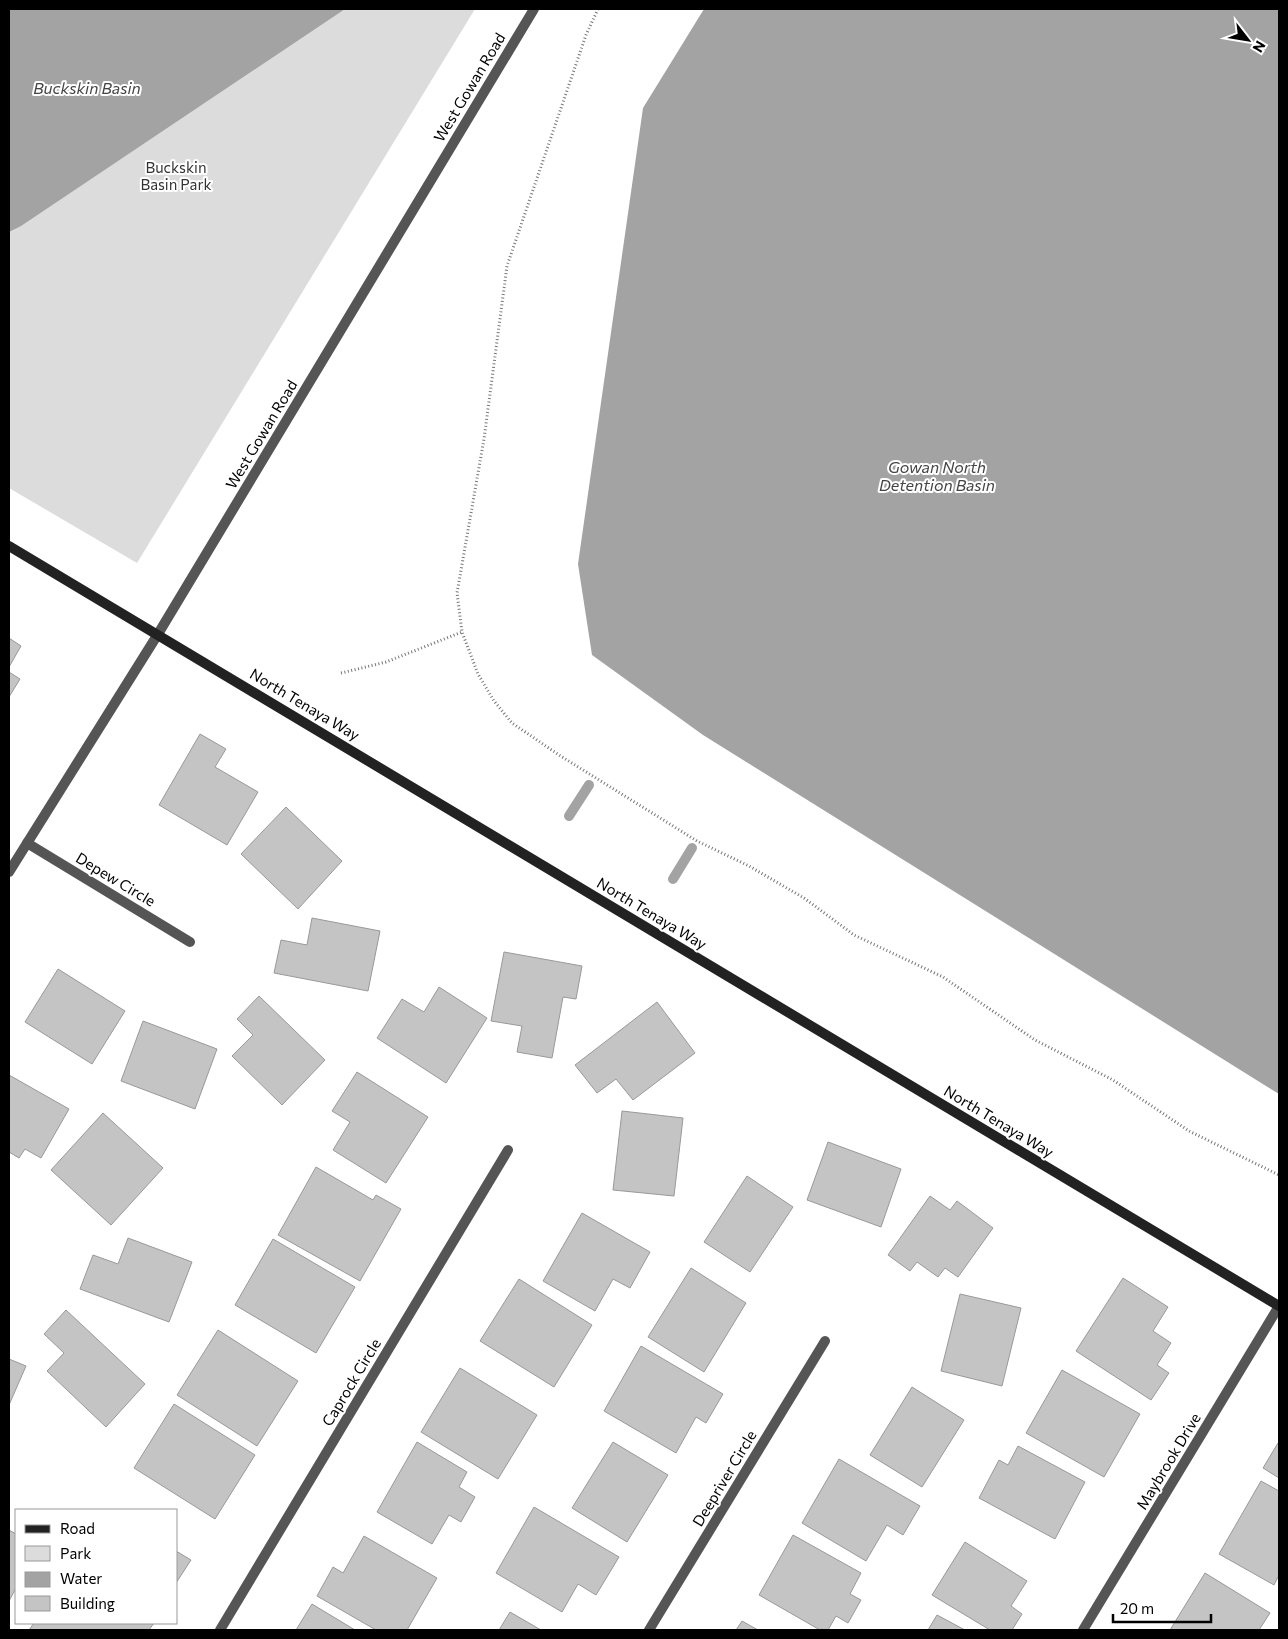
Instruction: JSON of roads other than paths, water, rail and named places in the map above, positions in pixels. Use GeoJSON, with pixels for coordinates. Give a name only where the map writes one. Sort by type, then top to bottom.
{"type":"FeatureCollection","features":[{"type":"Feature","properties":{"kind":"main road","name":"North Tenaya Way"},"geometry":{"type":"LineString","coordinates":[[9,546],[1279,1306]]}},
{"type":"Feature","properties":{"kind":"street","name":"West Gowan Road"},"geometry":{"type":"LineString","coordinates":[[9,872],[158,634],[534,9]]}},
{"type":"Feature","properties":{"kind":"street","name":"Depew Circle"},"geometry":{"type":"LineString","coordinates":[[26,843],[190,942]]}},
{"type":"Feature","properties":{"kind":"street","name":"Caprock Circle"},"geometry":{"type":"LineString","coordinates":[[220,1630],[508,1150]]}},
{"type":"Feature","properties":{"kind":"street","name":"Maybrook Drive"},"geometry":{"type":"LineString","coordinates":[[1082,1630],[1279,1306]]}},
{"type":"Feature","properties":{"kind":"street","name":"Deepriver Circle"},"geometry":{"type":"LineString","coordinates":[[649,1630],[825,1341]]}},
{"type":"Feature","properties":{"kind":"water","name":"Buckskin Basin"},"geometry":{"type":"Polygon","coordinates":[[[9,9],[345,9],[21,226],[9,232],[9,9]]]}},
{"type":"Feature","properties":{"kind":"water","name":"Gowan North Detention Basin"},"geometry":{"type":"Polygon","coordinates":[[[704,9],[1279,9],[1279,1094],[703,735],[592,655],[578,564],[643,108],[704,9]]]}},
{"type":"Feature","properties":{"kind":"waterway"},"geometry":{"type":"LineString","coordinates":[[569,816],[589,785]]}},
{"type":"Feature","properties":{"kind":"waterway"},"geometry":{"type":"LineString","coordinates":[[673,879],[692,848]]}},
{"type":"Feature","properties":{"kind":"park label","name":"Buckskin Basin Park"},"geometry":{"type":"Point","coordinates":[176,176]}}]}
